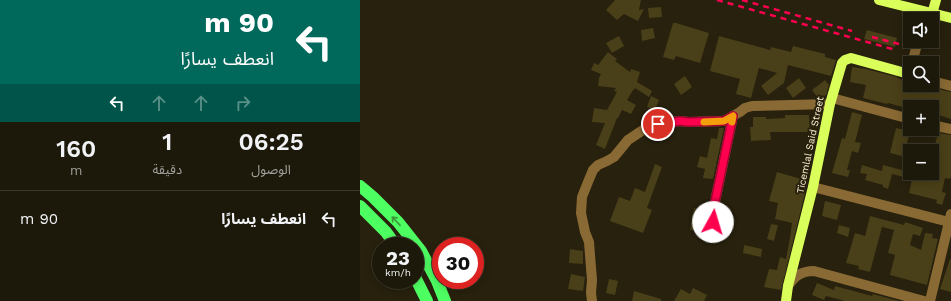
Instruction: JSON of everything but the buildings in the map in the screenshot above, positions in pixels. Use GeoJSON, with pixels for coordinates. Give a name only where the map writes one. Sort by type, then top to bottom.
{"type":"FeatureCollection","features":[{"type":"Feature","properties":{"kind":"highway"},"geometry":{"type":"LineString","coordinates":[[360,186],[398,222],[421,251],[437,281],[445,301]]}},
{"type":"Feature","properties":{"kind":"highway"},"geometry":{"type":"LineString","coordinates":[[360,206],[390,237]]}},
{"type":"Feature","properties":{"kind":"highway"},"geometry":{"type":"LineString","coordinates":[[421,289],[427,301]]}},
{"type":"Feature","properties":{"kind":"main road"},"geometry":{"type":"LineString","coordinates":[[880,0],[918,12]]}},
{"type":"Feature","properties":{"kind":"main road"},"geometry":{"type":"LineString","coordinates":[[929,12],[936,0]]}},
{"type":"Feature","properties":{"kind":"main road"},"geometry":{"type":"LineString","coordinates":[[939,16],[951,18]]}},
{"type":"Feature","properties":{"kind":"main road","name":"Ticemlal Said Street"},"geometry":{"type":"LineString","coordinates":[[786,301],[788,286],[813,187],[831,101],[844,60],[851,58],[903,71]]}},
{"type":"Feature","properties":{"kind":"street"},"geometry":{"type":"LineString","coordinates":[[939,83],[951,86]]}},
{"type":"Feature","properties":{"kind":"street"},"geometry":{"type":"LineString","coordinates":[[592,301],[589,242],[581,213],[582,197],[593,170],[598,165],[614,157],[628,140],[643,130],[658,124],[680,121],[724,121],[745,108],[752,106],[831,101],[903,117]]}},
{"type":"Feature","properties":{"kind":"street"},"geometry":{"type":"LineString","coordinates":[[717,236],[712,216],[733,116]]}},
{"type":"Feature","properties":{"kind":"street"},"geometry":{"type":"LineString","coordinates":[[939,126],[951,129]]}},
{"type":"Feature","properties":{"kind":"street"},"geometry":{"type":"LineString","coordinates":[[813,187],[950,218],[930,301]]}},
{"type":"Feature","properties":{"kind":"street"},"geometry":{"type":"LineString","coordinates":[[788,286],[794,278],[805,271],[814,271],[924,301]]}},
{"type":"Feature","properties":{"kind":"railway"},"geometry":{"type":"LineString","coordinates":[[717,0],[896,50]]}},
{"type":"Feature","properties":{"kind":"railway"},"geometry":{"type":"LineString","coordinates":[[742,0],[852,31]]}},
{"type":"Feature","properties":{"kind":"railway"},"geometry":{"type":"LineString","coordinates":[[872,37],[899,44]]}},
{"type":"Feature","properties":{"kind":"slow traffic"},"geometry":{"type":"LineString","coordinates":[[704,122],[724,121],[733,116],[732,122]]}},
{"type":"Feature","properties":{"kind":"route"},"geometry":{"type":"LineString","coordinates":[[658,124],[680,121],[724,121],[733,116],[712,216],[713,222]]}}]}
